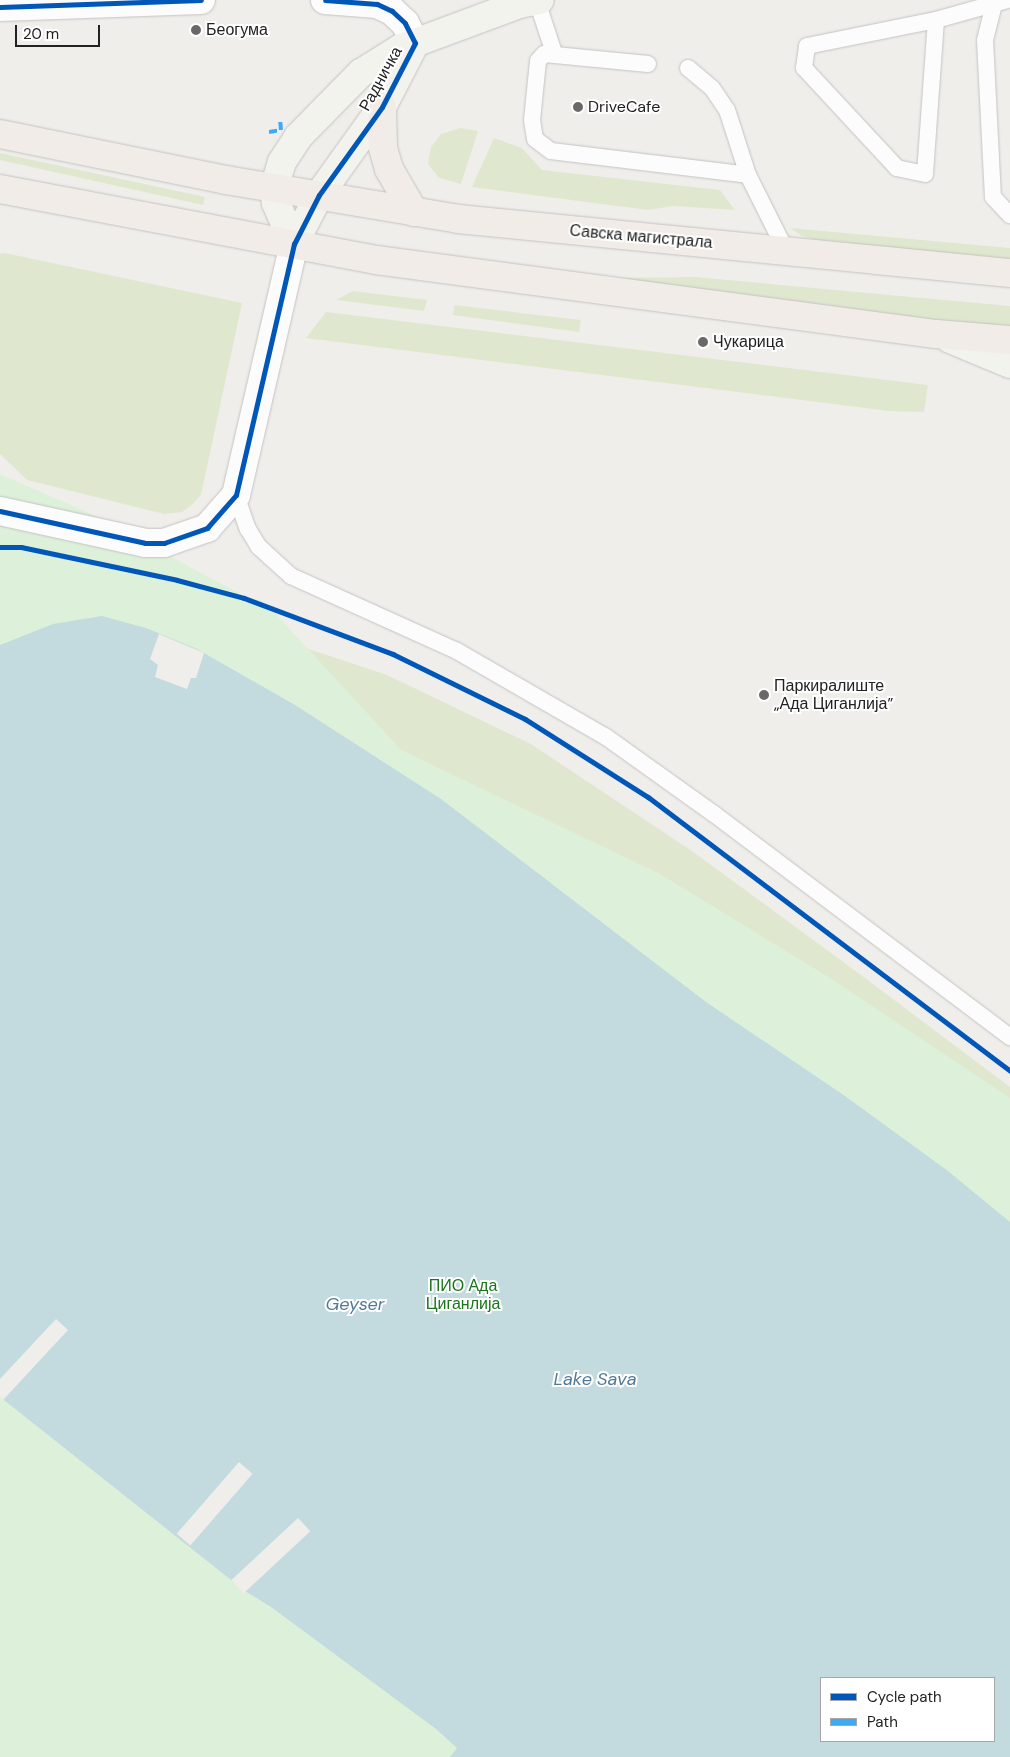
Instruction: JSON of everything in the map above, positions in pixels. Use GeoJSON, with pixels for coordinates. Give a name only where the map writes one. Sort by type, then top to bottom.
{"type":"FeatureCollection","features":[{"type":"Feature","properties":{"kind":"main road"},"geometry":{"type":"LineString","coordinates":[[382,107],[383,148],[388,169],[414,212]]}},
{"type":"Feature","properties":{"kind":"main road"},"geometry":{"type":"LineString","coordinates":[[0,134],[274,188]]}},
{"type":"Feature","properties":{"kind":"main road","name":"Савска магистрала"},"geometry":{"type":"LineString","coordinates":[[274,188],[414,212],[1010,273]]}},
{"type":"Feature","properties":{"kind":"main road"},"geometry":{"type":"LineString","coordinates":[[0,189],[294,244],[451,270],[936,334],[1010,340]]}},
{"type":"Feature","properties":{"kind":"street"},"geometry":{"type":"LineString","coordinates":[[0,6],[201,0]]}},
{"type":"Feature","properties":{"kind":"street","name":"Радничка"},"geometry":{"type":"LineString","coordinates":[[325,0],[378,4],[392,11],[405,23],[415,43]]}},
{"type":"Feature","properties":{"kind":"street","name":"Радничка"},"geometry":{"type":"LineString","coordinates":[[294,244],[281,219],[274,188],[282,162],[298,137],[360,73],[385,55],[519,4],[539,0]]}},
{"type":"Feature","properties":{"kind":"street","name":"Радничка"},"geometry":{"type":"LineString","coordinates":[[294,244],[319,195],[382,107],[415,43]]}},
{"type":"Feature","properties":{"kind":"street"},"geometry":{"type":"LineString","coordinates":[[2,509],[145,543],[164,543],[206,528],[236,495],[294,244]]}},
{"type":"Feature","properties":{"kind":"street"},"geometry":{"type":"LineString","coordinates":[[936,334],[1010,364]]}},
{"type":"Feature","properties":{"kind":"lane"},"geometry":{"type":"LineString","coordinates":[[539,0],[554,53]]}},
{"type":"Feature","properties":{"kind":"lane"},"geometry":{"type":"LineString","coordinates":[[936,20],[925,174],[897,168],[804,68],[806,46],[936,20],[1000,2]]}},
{"type":"Feature","properties":{"kind":"lane"},"geometry":{"type":"LineString","coordinates":[[1000,2],[985,40],[994,197],[1010,215]]}},
{"type":"Feature","properties":{"kind":"lane"},"geometry":{"type":"LineString","coordinates":[[648,64],[554,53],[544,54],[538,61],[532,131],[542,146],[551,151],[748,175]]}},
{"type":"Feature","properties":{"kind":"lane"},"geometry":{"type":"LineString","coordinates":[[688,68],[703,79],[720,99],[748,175],[786,251]]}},
{"type":"Feature","properties":{"kind":"lane"},"geometry":{"type":"LineString","coordinates":[[236,495],[248,529],[259,547],[291,576],[457,651],[606,737],[714,814],[1010,1037]]}},
{"type":"Feature","properties":{"kind":"green space"},"geometry":{"type":"Polygon","coordinates":[[[460,128],[478,131],[461,184],[439,178],[428,164],[431,147],[441,134],[460,128]]]}},
{"type":"Feature","properties":{"kind":"green space"},"geometry":{"type":"Polygon","coordinates":[[[494,138],[522,148],[542,170],[720,190],[735,210],[673,206],[648,210],[472,187],[494,138]]]}},
{"type":"Feature","properties":{"kind":"green space"},"geometry":{"type":"Polygon","coordinates":[[[0,153],[205,197],[203,205],[0,160],[0,153]]]}},
{"type":"Feature","properties":{"kind":"green space"},"geometry":{"type":"Polygon","coordinates":[[[790,228],[1010,248],[1010,260],[822,241],[802,236],[790,228]]]}},
{"type":"Feature","properties":{"kind":"green space"},"geometry":{"type":"Polygon","coordinates":[[[5,253],[242,303],[201,495],[182,512],[164,514],[27,480],[0,454],[0,254],[5,253]]]}},
{"type":"Feature","properties":{"kind":"green space"},"geometry":{"type":"Polygon","coordinates":[[[695,277],[1010,306],[1010,327],[790,305],[618,278],[695,277]]]}},
{"type":"Feature","properties":{"kind":"green space"},"geometry":{"type":"Polygon","coordinates":[[[353,291],[427,300],[424,311],[336,300],[353,291]]]}},
{"type":"Feature","properties":{"kind":"green space"},"geometry":{"type":"Polygon","coordinates":[[[454,305],[581,320],[579,332],[453,315],[454,305]]]}},
{"type":"Feature","properties":{"kind":"green space"},"geometry":{"type":"Polygon","coordinates":[[[326,312],[928,385],[924,412],[889,411],[306,338],[326,312]]]}},
{"type":"Feature","properties":{"kind":"green space","name":"Lake Sava"},"geometry":{"type":"Polygon","coordinates":[[[0,474],[87,512],[274,612],[401,750],[660,874],[830,978],[1010,1098],[1010,1757],[0,1757],[0,474]]]}},
{"type":"Feature","properties":{"kind":"green space"},"geometry":{"type":"Polygon","coordinates":[[[180,606],[387,675],[531,744],[692,851],[861,975],[1010,1087],[1010,1222],[180,606]]]}},
{"type":"Feature","properties":{"kind":"water","name":"Lake Sava"},"geometry":{"type":"Polygon","coordinates":[[[102,616],[146,628],[197,649],[295,705],[441,799],[706,1002],[845,1096],[948,1171],[1010,1222],[1010,1757],[450,1757],[457,1748],[436,1729],[271,1607],[245,1591],[0,1397],[0,645],[53,624],[102,616]]]}},
{"type":"Feature","properties":{"kind":"pier"},"geometry":{"type":"Polygon","coordinates":[[[159,634],[204,653],[196,678],[191,678],[187,689],[155,677],[158,665],[150,659],[159,634]]]}},
{"type":"Feature","properties":{"kind":"pier"},"geometry":{"type":"Polygon","coordinates":[[[56,1319],[68,1330],[3,1400],[0,1397],[0,1379],[56,1319]]]}},
{"type":"Feature","properties":{"kind":"pier"},"geometry":{"type":"Polygon","coordinates":[[[239,1462],[253,1474],[190,1546],[177,1534],[239,1462]]]}},
{"type":"Feature","properties":{"kind":"pier"},"geometry":{"type":"Polygon","coordinates":[[[298,1518],[310,1531],[244,1593],[231,1580],[298,1518]]]}},
{"type":"Feature","properties":{"kind":"marked path"},"geometry":{"type":"LineString","coordinates":[[269,132],[281,130],[280,119]]}},
{"type":"Feature","properties":{"kind":"cycle path"},"geometry":{"type":"LineString","coordinates":[[0,7],[201,0]]}},
{"type":"Feature","properties":{"kind":"cycle path"},"geometry":{"type":"LineString","coordinates":[[0,511],[145,543],[164,543],[207,528],[236,495],[294,244],[319,195],[382,107],[415,43],[405,23],[392,11],[377,4],[325,0]]}},
{"type":"Feature","properties":{"kind":"cycle path"},"geometry":{"type":"LineString","coordinates":[[0,547],[21,547],[177,580],[244,598],[393,654],[525,719],[648,797],[1010,1071]]}},
{"type":"Feature","properties":{"kind":"place","name":"Беогума"},"geometry":{"type":"Point","coordinates":[196,30]}},
{"type":"Feature","properties":{"kind":"place","name":"DriveCafe"},"geometry":{"type":"Point","coordinates":[578,107]}},
{"type":"Feature","properties":{"kind":"place","name":"Чукарица"},"geometry":{"type":"Point","coordinates":[703,342]}},
{"type":"Feature","properties":{"kind":"place","name":"Паркиралиште „Ада Циганлија”"},"geometry":{"type":"Point","coordinates":[764,695]}},
{"type":"Feature","properties":{"kind":"park label","name":"ПИО Ада Циганлија"},"geometry":{"type":"Point","coordinates":[463,1295]}},
{"type":"Feature","properties":{"kind":"water label","name":"Geyser"},"geometry":{"type":"Point","coordinates":[355,1304]}}]}
